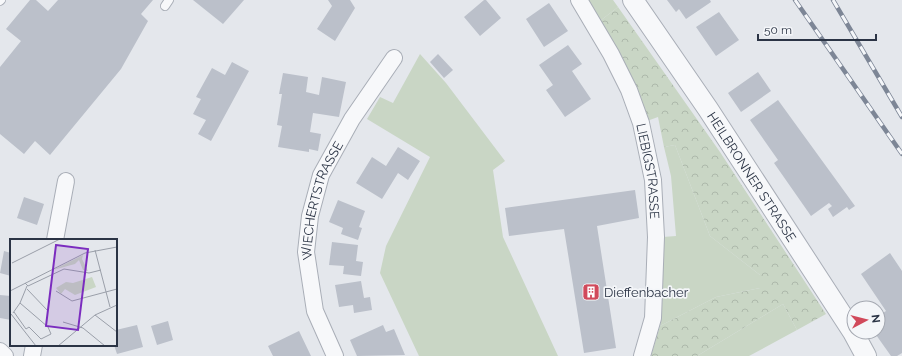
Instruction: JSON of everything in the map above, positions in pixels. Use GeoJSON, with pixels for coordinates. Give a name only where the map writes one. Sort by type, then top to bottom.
{"type":"FeatureCollection","features":[{"type":"Feature","properties":{"kind":"street","name":"LIEBIGSTRASSE"},"geometry":{"type":"LineString","coordinates":[[579,0],[611,54],[629,90],[641,123],[653,180],[656,237],[653,318],[642,356]]}},
{"type":"Feature","properties":{"kind":"street","name":"HEILBRONNER STRASSE"},"geometry":{"type":"LineString","coordinates":[[632,0],[712,116],[854,332],[866,356]]}},
{"type":"Feature","properties":{"kind":"street","name":"WIECHERTSTRASSE"},"geometry":{"type":"LineString","coordinates":[[335,356],[315,311],[306,252],[310,216],[321,175],[352,119],[394,58]]}},
{"type":"Feature","properties":{"kind":"street"},"geometry":{"type":"LineString","coordinates":[[55,239],[66,181]]}},
{"type":"Feature","properties":{"kind":"street"},"geometry":{"type":"LineString","coordinates":[[32,356],[34,346]]}},
{"type":"Feature","properties":{"kind":"street"},"geometry":{"type":"LineString","coordinates":[[0,351],[6,356]]}},
{"type":"Feature","properties":{"kind":"green space"},"geometry":{"type":"Polygon","coordinates":[[[586,0],[613,0],[618,7],[600,21],[586,0]]]}},
{"type":"Feature","properties":{"kind":"green space"},"geometry":{"type":"Polygon","coordinates":[[[618,7],[720,152],[826,314],[797,330],[783,304],[697,356],[651,356],[660,326],[716,297],[760,288],[760,275],[710,236],[675,145],[664,147],[658,117],[647,121],[635,83],[600,21],[618,7]]]}},
{"type":"Feature","properties":{"kind":"green space"},"geometry":{"type":"Polygon","coordinates":[[[420,54],[446,83],[505,161],[493,170],[503,237],[558,356],[419,356],[380,273],[386,246],[430,157],[367,119],[380,97],[393,103],[420,54]]]}},
{"type":"Feature","properties":{"kind":"green space"},"geometry":{"type":"Polygon","coordinates":[[[675,145],[710,236],[760,275],[760,288],[716,297],[660,326],[662,313],[663,237],[676,236],[671,176],[664,147],[675,145]]]}},
{"type":"Feature","properties":{"kind":"green space"},"geometry":{"type":"Polygon","coordinates":[[[783,304],[797,330],[749,356],[697,356],[783,304]]]}},
{"type":"Feature","properties":{"kind":"building"},"geometry":{"type":"Polygon","coordinates":[[[30,0],[36,0],[48,11],[58,0],[153,0],[141,14],[148,21],[121,69],[50,155],[35,141],[24,154],[0,134],[0,67],[21,41],[6,29],[30,0]]]}},
{"type":"Feature","properties":{"kind":"building"},"geometry":{"type":"Polygon","coordinates":[[[193,0],[244,0],[223,24],[193,0]]]}},
{"type":"Feature","properties":{"kind":"building"},"geometry":{"type":"Polygon","coordinates":[[[328,0],[350,0],[355,8],[335,41],[317,29],[332,6],[328,0]]]}},
{"type":"Feature","properties":{"kind":"building"},"geometry":{"type":"Polygon","coordinates":[[[484,0],[486,0],[501,18],[480,36],[464,17],[484,0]]]}},
{"type":"Feature","properties":{"kind":"building"},"geometry":{"type":"Polygon","coordinates":[[[667,0],[710,0],[711,2],[686,19],[679,9],[676,12],[667,0]]]}},
{"type":"Feature","properties":{"kind":"building"},"geometry":{"type":"Polygon","coordinates":[[[549,3],[568,31],[544,47],[526,19],[549,3]]]}},
{"type":"Feature","properties":{"kind":"building"},"geometry":{"type":"Polygon","coordinates":[[[719,12],[739,40],[716,56],[696,27],[719,12]]]}},
{"type":"Feature","properties":{"kind":"building"},"geometry":{"type":"Polygon","coordinates":[[[568,45],[582,64],[572,71],[591,99],[565,117],[546,90],[553,85],[539,65],[568,45]]]}},
{"type":"Feature","properties":{"kind":"building"},"geometry":{"type":"Polygon","coordinates":[[[438,54],[453,70],[444,78],[430,62],[438,54]]]}},
{"type":"Feature","properties":{"kind":"building"},"geometry":{"type":"Polygon","coordinates":[[[232,62],[249,71],[211,141],[198,134],[206,120],[193,114],[201,99],[196,97],[212,68],[225,75],[232,62]]]}},
{"type":"Feature","properties":{"kind":"building"},"geometry":{"type":"Polygon","coordinates":[[[758,72],[771,91],[741,112],[728,93],[758,72]]]}},
{"type":"Feature","properties":{"kind":"building"},"geometry":{"type":"Polygon","coordinates":[[[283,73],[308,77],[306,92],[319,95],[322,77],[346,82],[339,117],[313,113],[310,132],[321,134],[318,151],[309,149],[309,152],[278,147],[282,126],[277,125],[282,94],[279,94],[283,73]]]}},
{"type":"Feature","properties":{"kind":"building"},"geometry":{"type":"Polygon","coordinates":[[[778,100],[855,206],[849,210],[847,207],[833,217],[828,209],[832,206],[829,203],[811,216],[774,163],[778,160],[750,120],[778,100]]]}},
{"type":"Feature","properties":{"kind":"building"},"geometry":{"type":"Polygon","coordinates":[[[398,147],[420,161],[408,180],[398,173],[382,199],[356,183],[372,157],[386,166],[398,147]]]}},
{"type":"Feature","properties":{"kind":"building","name":"Dieffenbacher"},"geometry":{"type":"Polygon","coordinates":[[[635,190],[639,218],[597,226],[616,348],[584,353],[564,229],[509,236],[505,208],[635,190]]]}},
{"type":"Feature","properties":{"kind":"building"},"geometry":{"type":"Polygon","coordinates":[[[24,197],[44,204],[37,225],[17,218],[24,197]]]}},
{"type":"Feature","properties":{"kind":"building"},"geometry":{"type":"Polygon","coordinates":[[[338,200],[365,211],[359,227],[362,228],[358,240],[341,234],[343,228],[329,222],[338,200]]]}},
{"type":"Feature","properties":{"kind":"building"},"geometry":{"type":"Polygon","coordinates":[[[332,242],[358,245],[356,261],[363,262],[361,276],[343,274],[344,266],[329,265],[332,242]]]}},
{"type":"Feature","properties":{"kind":"building"},"geometry":{"type":"Polygon","coordinates":[[[4,251],[10,253],[10,276],[0,273],[4,251]]]}},
{"type":"Feature","properties":{"kind":"building"},"geometry":{"type":"Polygon","coordinates":[[[890,253],[902,271],[902,353],[897,356],[891,356],[880,340],[886,340],[886,300],[879,300],[861,274],[890,253]]]}},
{"type":"Feature","properties":{"kind":"building"},"geometry":{"type":"Polygon","coordinates":[[[361,281],[364,298],[370,297],[372,310],[354,313],[353,305],[339,307],[335,285],[361,281]]]}},
{"type":"Feature","properties":{"kind":"building"},"geometry":{"type":"Polygon","coordinates":[[[0,295],[10,296],[10,320],[0,318],[0,295]]]}},
{"type":"Feature","properties":{"kind":"building"},"geometry":{"type":"Polygon","coordinates":[[[168,321],[173,340],[157,345],[151,326],[168,321]]]}},
{"type":"Feature","properties":{"kind":"building"},"geometry":{"type":"Polygon","coordinates":[[[137,325],[143,347],[117,354],[114,346],[117,346],[117,330],[137,325]]]}},
{"type":"Feature","properties":{"kind":"building"},"geometry":{"type":"Polygon","coordinates":[[[383,325],[386,332],[394,329],[405,355],[357,356],[350,340],[383,325]]]}},
{"type":"Feature","properties":{"kind":"building"},"geometry":{"type":"Polygon","coordinates":[[[299,331],[311,356],[273,356],[268,346],[299,331]]]}},
{"type":"Feature","properties":{"kind":"railway"},"geometry":{"type":"LineString","coordinates":[[795,0],[902,154]]}},
{"type":"Feature","properties":{"kind":"railway"},"geometry":{"type":"LineString","coordinates":[[833,0],[902,117]]}},
{"type":"Feature","properties":{"kind":"place","name":"Dieffenbacher"},"geometry":{"type":"Point","coordinates":[591,292]}}]}
